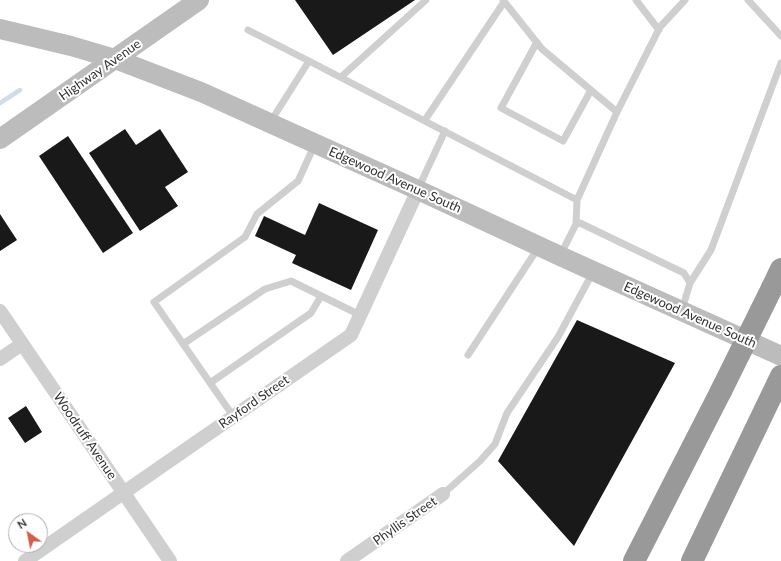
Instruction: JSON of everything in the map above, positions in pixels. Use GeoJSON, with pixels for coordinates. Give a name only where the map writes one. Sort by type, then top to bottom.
{"type":"FeatureCollection","features":[{"type":"Feature","properties":{"kind":"highway"},"geometry":{"type":"LineString","coordinates":[[634,561],[777,278]]}},
{"type":"Feature","properties":{"kind":"highway"},"geometry":{"type":"LineString","coordinates":[[692,561],[781,376]]}},
{"type":"Feature","properties":{"kind":"main road","name":"Highway Avenue"},"geometry":{"type":"LineString","coordinates":[[0,139],[199,0]]}},
{"type":"Feature","properties":{"kind":"main road","name":"Edgewood Avenue South"},"geometry":{"type":"LineString","coordinates":[[0,29],[72,46],[115,59],[201,92],[781,356]]}},
{"type":"Feature","properties":{"kind":"street","name":"Rayford Street"},"geometry":{"type":"LineString","coordinates":[[25,561],[351,335],[418,190]]}},
{"type":"Feature","properties":{"kind":"street","name":"Woodruff Avenue"},"geometry":{"type":"LineString","coordinates":[[0,311],[170,561]]}},
{"type":"Feature","properties":{"kind":"street"},"geometry":{"type":"LineString","coordinates":[[0,359],[22,344]]}},
{"type":"Feature","properties":{"kind":"street","name":"Phyllis Street"},"geometry":{"type":"LineString","coordinates":[[347,561],[443,494]]}},
{"type":"Feature","properties":{"kind":"lane"},"geometry":{"type":"LineString","coordinates":[[341,76],[426,0]]}},
{"type":"Feature","properties":{"kind":"lane"},"geometry":{"type":"LineString","coordinates":[[636,0],[659,30]]}},
{"type":"Feature","properties":{"kind":"lane"},"geometry":{"type":"LineString","coordinates":[[560,256],[576,224],[577,200],[617,112],[659,30],[685,0]]}},
{"type":"Feature","properties":{"kind":"lane"},"geometry":{"type":"LineString","coordinates":[[748,0],[781,36]]}},
{"type":"Feature","properties":{"kind":"lane"},"geometry":{"type":"LineString","coordinates":[[425,120],[504,1],[542,49],[617,112]]}},
{"type":"Feature","properties":{"kind":"lane"},"geometry":{"type":"LineString","coordinates":[[248,30],[341,76],[577,200]]}},
{"type":"Feature","properties":{"kind":"lane"},"geometry":{"type":"LineString","coordinates":[[537,42],[501,108],[563,141],[591,90]]}},
{"type":"Feature","properties":{"kind":"lane"},"geometry":{"type":"LineString","coordinates":[[270,123],[309,61]]}},
{"type":"Feature","properties":{"kind":"lane"},"geometry":{"type":"LineString","coordinates":[[682,311],[690,283],[711,250],[781,63]]}},
{"type":"Feature","properties":{"kind":"lane"},"geometry":{"type":"LineString","coordinates":[[418,190],[445,131]]}},
{"type":"Feature","properties":{"kind":"lane"},"geometry":{"type":"LineString","coordinates":[[233,416],[154,302],[245,237],[257,214],[298,181],[315,144]]}},
{"type":"Feature","properties":{"kind":"lane"},"geometry":{"type":"LineString","coordinates":[[576,224],[580,223],[684,273],[690,283]]}},
{"type":"Feature","properties":{"kind":"lane"},"geometry":{"type":"LineString","coordinates":[[468,355],[538,246]]}},
{"type":"Feature","properties":{"kind":"lane"},"geometry":{"type":"LineString","coordinates":[[443,494],[480,461],[495,444],[508,413],[558,338],[593,271]]}},
{"type":"Feature","properties":{"kind":"lane"},"geometry":{"type":"LineString","coordinates":[[183,344],[265,289],[291,281],[360,314]]}},
{"type":"Feature","properties":{"kind":"lane"},"geometry":{"type":"LineString","coordinates":[[210,383],[311,312],[321,296]]}},
{"type":"Feature","properties":{"kind":"building"},"geometry":{"type":"Polygon","coordinates":[[[295,0],[415,0],[333,55],[295,0]]]}},
{"type":"Feature","properties":{"kind":"building"},"geometry":{"type":"Polygon","coordinates":[[[125,129],[136,145],[160,129],[188,172],[165,187],[178,206],[140,231],[89,153],[125,129]]]}},
{"type":"Feature","properties":{"kind":"building"},"geometry":{"type":"Polygon","coordinates":[[[68,136],[133,233],[103,253],[39,156],[68,136]]]}},
{"type":"Feature","properties":{"kind":"building"},"geometry":{"type":"Polygon","coordinates":[[[319,203],[378,230],[351,290],[292,263],[296,255],[255,236],[264,216],[305,235],[319,203]]]}},
{"type":"Feature","properties":{"kind":"building"},"geometry":{"type":"Polygon","coordinates":[[[0,214],[17,240],[0,251],[0,214]]]}},
{"type":"Feature","properties":{"kind":"building"},"geometry":{"type":"Polygon","coordinates":[[[577,320],[675,363],[574,546],[498,461],[577,320]]]}},
{"type":"Feature","properties":{"kind":"building"},"geometry":{"type":"Polygon","coordinates":[[[26,406],[42,432],[25,443],[8,418],[26,406]]]}},
{"type":"Feature","properties":{"kind":"waterway"},"geometry":{"type":"LineString","coordinates":[[0,103],[20,90]]}}]}
